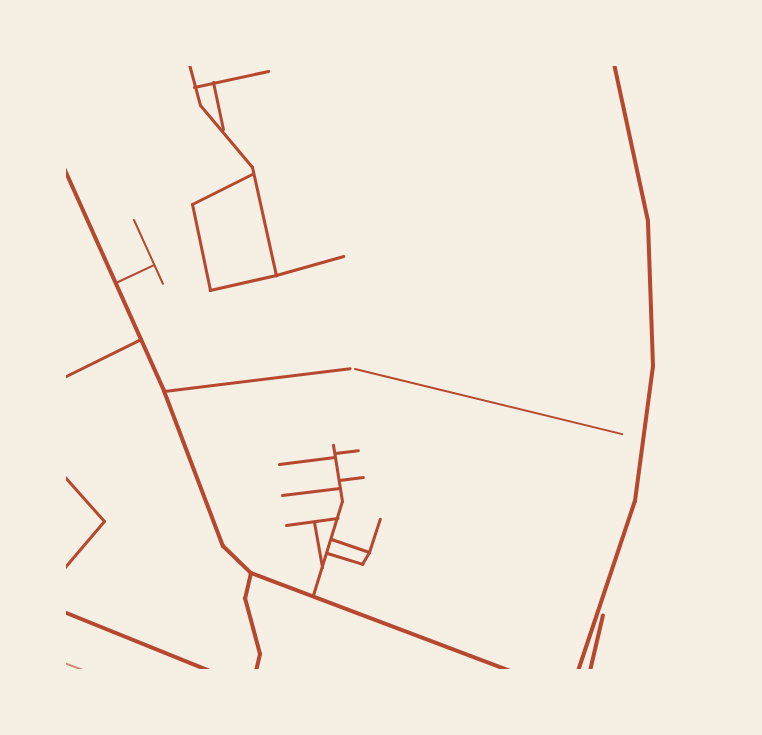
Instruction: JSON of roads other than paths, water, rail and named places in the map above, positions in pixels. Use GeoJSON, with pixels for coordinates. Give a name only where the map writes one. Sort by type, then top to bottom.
{"type":"FeatureCollection","features":[{"type":"Feature","properties":{"kind":"street"},"geometry":{"type":"LineString","coordinates":[[189,64],[194,87],[252,174],[276,275]]}},
{"type":"Feature","properties":{"kind":"street"},"geometry":{"type":"LineString","coordinates":[[590,671],[641,469],[653,351],[645,199],[614,64]]}},
{"type":"Feature","properties":{"kind":"street"},"geometry":{"type":"LineString","coordinates":[[194,87],[268,71]]}},
{"type":"Feature","properties":{"kind":"street"},"geometry":{"type":"LineString","coordinates":[[213,82],[223,131]]}},
{"type":"Feature","properties":{"kind":"street"},"geometry":{"type":"LineString","coordinates":[[64,168],[164,391],[223,546],[251,573],[510,671]]}},
{"type":"Feature","properties":{"kind":"street"},"geometry":{"type":"LineString","coordinates":[[252,174],[192,204],[210,290],[343,256]]}},
{"type":"Feature","properties":{"kind":"street"},"geometry":{"type":"LineString","coordinates":[[64,377],[141,339]]}},
{"type":"Feature","properties":{"kind":"street"},"geometry":{"type":"LineString","coordinates":[[164,391],[350,368]]}},
{"type":"Feature","properties":{"kind":"street"},"geometry":{"type":"LineString","coordinates":[[313,595],[338,518],[340,488],[333,445]]}},
{"type":"Feature","properties":{"kind":"street"},"geometry":{"type":"LineString","coordinates":[[279,464],[358,450]]}},
{"type":"Feature","properties":{"kind":"street"},"geometry":{"type":"LineString","coordinates":[[64,476],[104,521],[64,568]]}},
{"type":"Feature","properties":{"kind":"street"},"geometry":{"type":"LineString","coordinates":[[339,480],[363,477]]}},
{"type":"Feature","properties":{"kind":"street"},"geometry":{"type":"LineString","coordinates":[[282,495],[340,488]]}},
{"type":"Feature","properties":{"kind":"street"},"geometry":{"type":"LineString","coordinates":[[286,525],[338,518]]}},
{"type":"Feature","properties":{"kind":"street"},"geometry":{"type":"LineString","coordinates":[[327,553],[362,564],[380,519]]}},
{"type":"Feature","properties":{"kind":"street"},"geometry":{"type":"LineString","coordinates":[[314,522],[322,567]]}},
{"type":"Feature","properties":{"kind":"street"},"geometry":{"type":"LineString","coordinates":[[331,539],[369,552]]}},
{"type":"Feature","properties":{"kind":"street"},"geometry":{"type":"LineString","coordinates":[[251,573],[246,610],[260,654],[256,671]]}},
{"type":"Feature","properties":{"kind":"street"},"geometry":{"type":"LineString","coordinates":[[578,671],[604,609]]}},
{"type":"Feature","properties":{"kind":"street"},"geometry":{"type":"LineString","coordinates":[[64,612],[210,671]]}},
{"type":"Feature","properties":{"kind":"lane"},"geometry":{"type":"LineString","coordinates":[[134,220],[163,284]]}},
{"type":"Feature","properties":{"kind":"lane"},"geometry":{"type":"LineString","coordinates":[[115,284],[155,265]]}},
{"type":"Feature","properties":{"kind":"railway"},"geometry":{"type":"LineString","coordinates":[[64,663],[86,671]]}}]}
